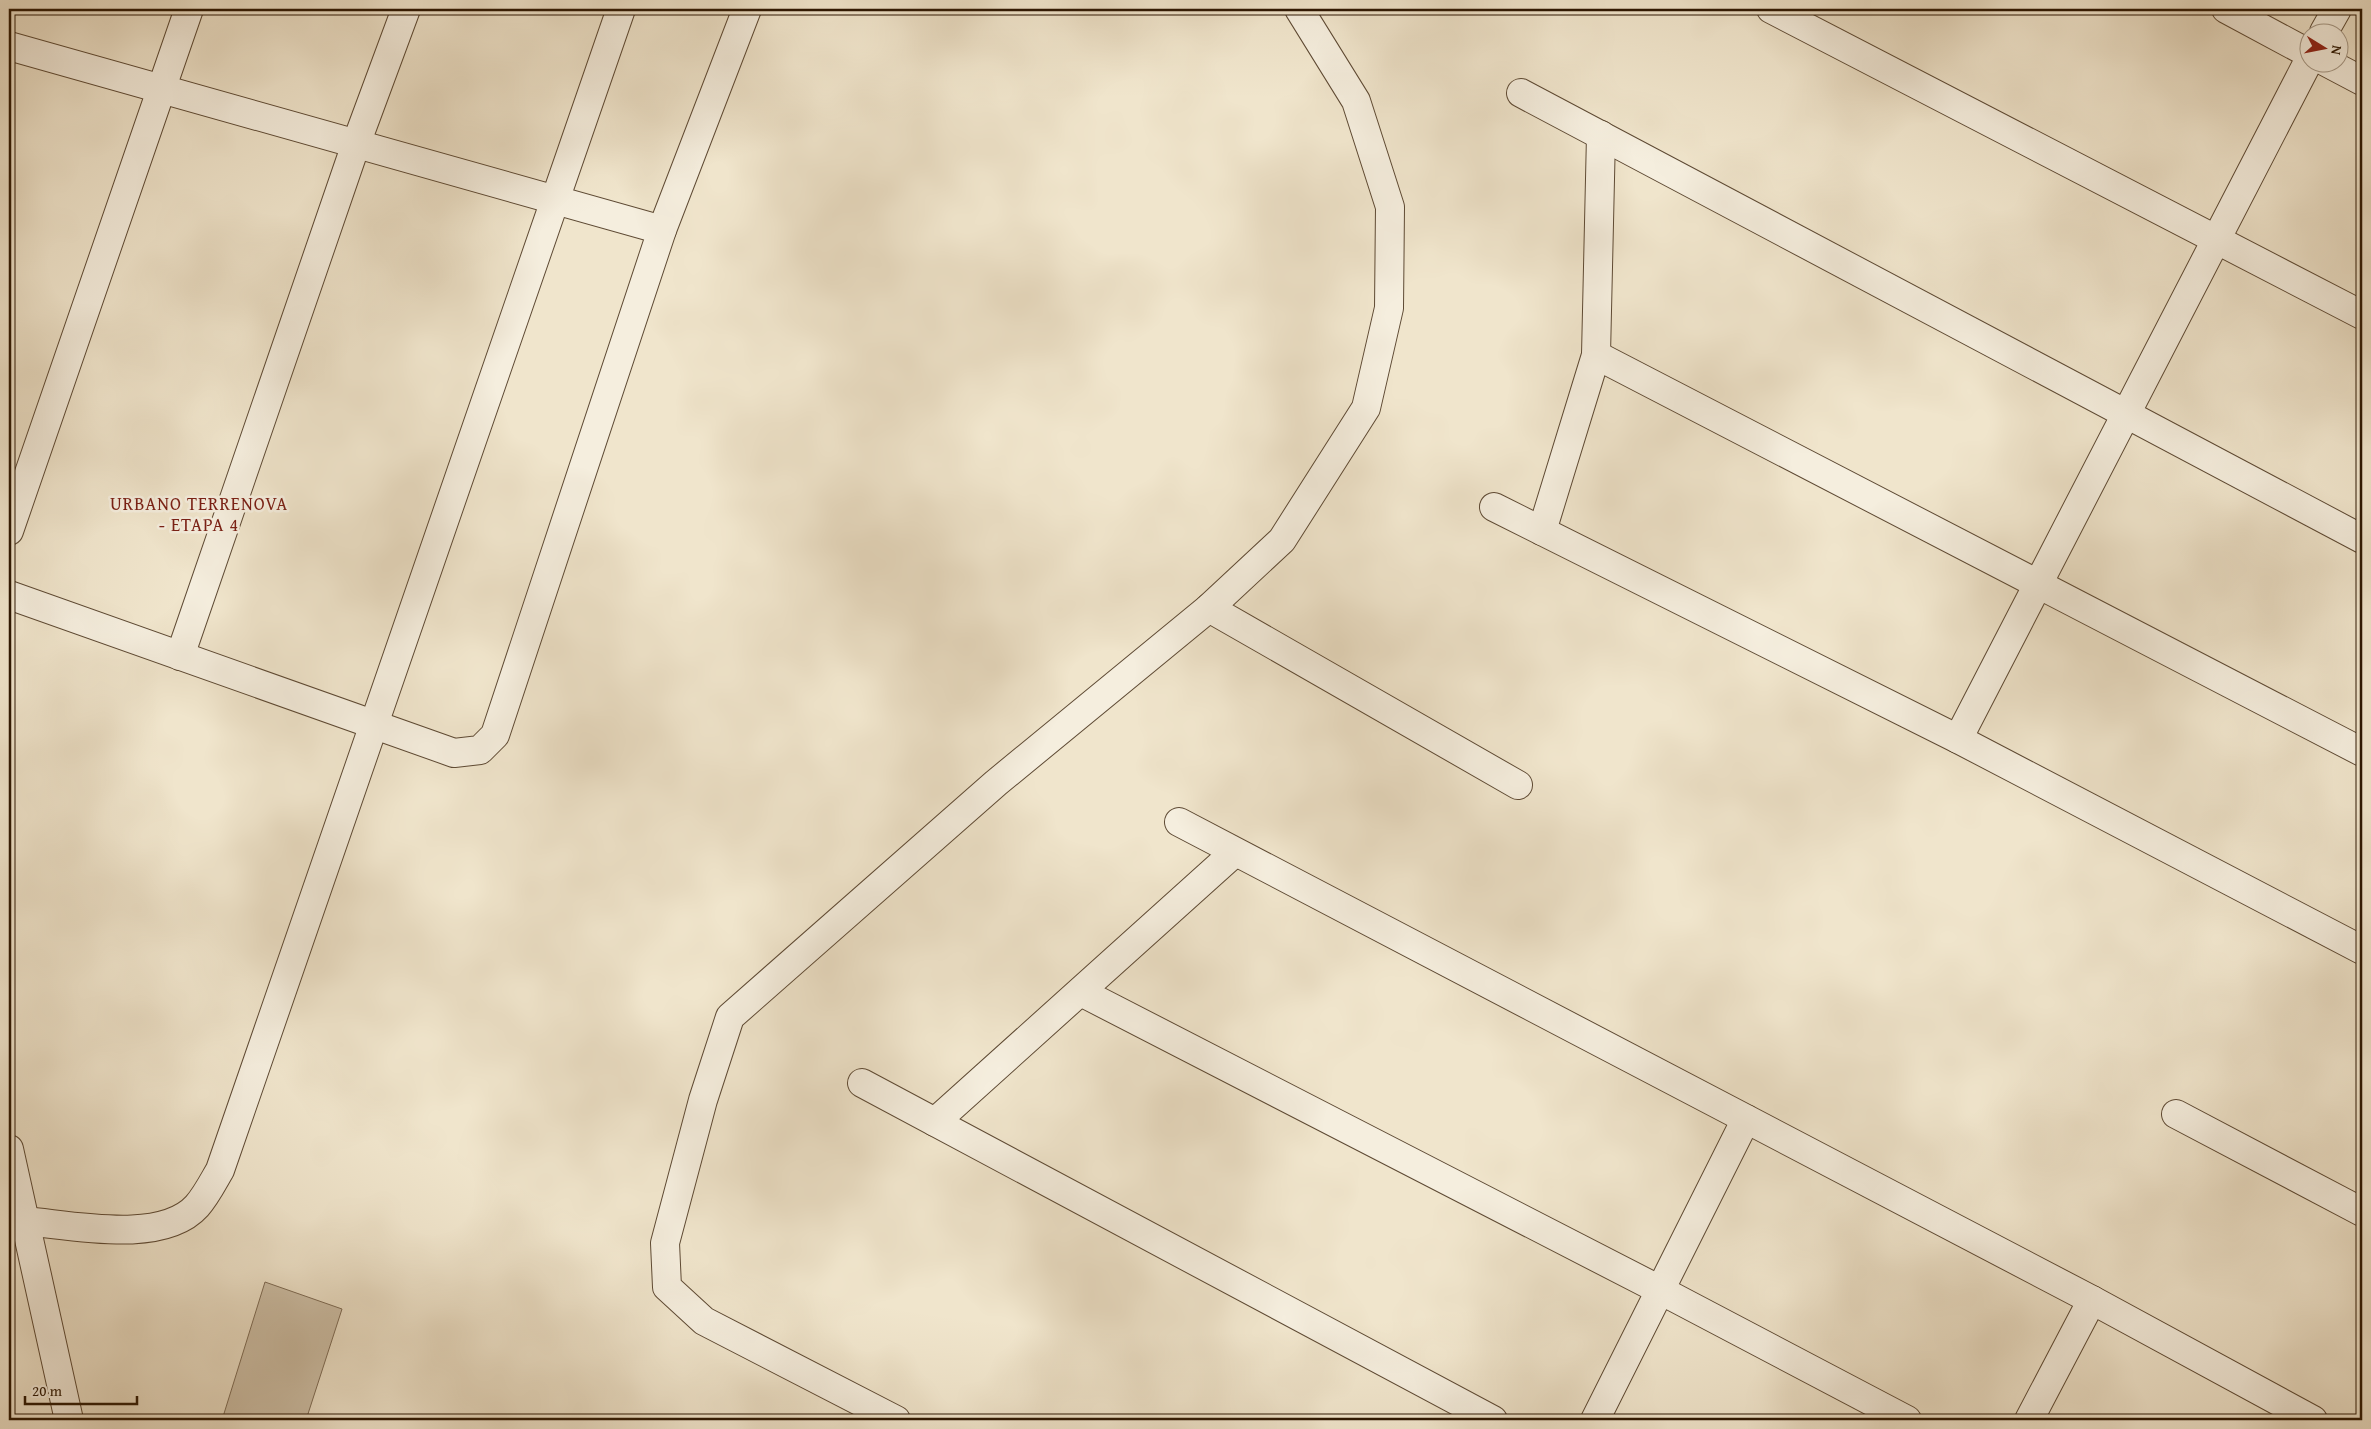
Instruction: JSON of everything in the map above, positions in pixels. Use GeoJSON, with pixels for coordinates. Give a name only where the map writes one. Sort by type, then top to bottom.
{"type":"FeatureCollection","features":[{"type":"Feature","properties":{"kind":"street"},"geometry":{"type":"LineString","coordinates":[[9,531],[160,88],[189,9]]}},
{"type":"Feature","properties":{"kind":"street"},"geometry":{"type":"LineString","coordinates":[[180,656],[356,144],[406,9]]}},
{"type":"Feature","properties":{"kind":"street"},"geometry":{"type":"LineString","coordinates":[[25,1221],[138,1231],[168,1224],[196,1207],[220,1170],[621,9]]}},
{"type":"Feature","properties":{"kind":"street"},"geometry":{"type":"LineString","coordinates":[[9,595],[454,753],[480,750],[495,735],[662,230],[747,9]]}},
{"type":"Feature","properties":{"kind":"street"},"geometry":{"type":"LineString","coordinates":[[896,1420],[704,1321],[667,1287],[665,1243],[702,1100],[730,1016],[996,783],[1209,608],[1282,540],[1366,408],[1389,308],[1390,207],[1356,101],[1299,9]]}},
{"type":"Feature","properties":{"kind":"street"},"geometry":{"type":"LineString","coordinates":[[1771,9],[2362,315]]}},
{"type":"Feature","properties":{"kind":"street"},"geometry":{"type":"LineString","coordinates":[[2226,9],[2298,49]]}},
{"type":"Feature","properties":{"kind":"street"},"geometry":{"type":"LineString","coordinates":[[2330,22],[2337,9]]}},
{"type":"Feature","properties":{"kind":"street"},"geometry":{"type":"LineString","coordinates":[[9,46],[662,230]]}},
{"type":"Feature","properties":{"kind":"street"},"geometry":{"type":"LineString","coordinates":[[1958,739],[2303,72]]}},
{"type":"Feature","properties":{"kind":"street"},"geometry":{"type":"LineString","coordinates":[[2345,72],[2362,81]]}},
{"type":"Feature","properties":{"kind":"street"},"geometry":{"type":"LineString","coordinates":[[1521,93],[2126,412],[2362,539]]}},
{"type":"Feature","properties":{"kind":"street"},"geometry":{"type":"LineString","coordinates":[[1542,531],[1596,355],[1601,135]]}},
{"type":"Feature","properties":{"kind":"street"},"geometry":{"type":"LineString","coordinates":[[1596,355],[2362,752]]}},
{"type":"Feature","properties":{"kind":"street"},"geometry":{"type":"LineString","coordinates":[[1494,507],[1958,739],[2362,950]]}},
{"type":"Feature","properties":{"kind":"street"},"geometry":{"type":"LineString","coordinates":[[1209,608],[1518,785]]}},
{"type":"Feature","properties":{"kind":"street"},"geometry":{"type":"LineString","coordinates":[[1179,822],[2092,1300],[2313,1420]]}},
{"type":"Feature","properties":{"kind":"street"},"geometry":{"type":"LineString","coordinates":[[935,1122],[1235,852]]}},
{"type":"Feature","properties":{"kind":"street"},"geometry":{"type":"LineString","coordinates":[[1081,992],[1660,1290],[1907,1420]]}},
{"type":"Feature","properties":{"kind":"street"},"geometry":{"type":"LineString","coordinates":[[862,1082],[1493,1420]]}},
{"type":"Feature","properties":{"kind":"street"},"geometry":{"type":"LineString","coordinates":[[2176,1114],[2362,1212]]}},
{"type":"Feature","properties":{"kind":"street"},"geometry":{"type":"LineString","coordinates":[[1594,1420],[1746,1119]]}},
{"type":"Feature","properties":{"kind":"street"},"geometry":{"type":"LineString","coordinates":[[9,1149],[69,1420]]}},
{"type":"Feature","properties":{"kind":"street"},"geometry":{"type":"LineString","coordinates":[[2029,1420],[2092,1300]]}},
{"type":"Feature","properties":{"kind":"shaded area"},"geometry":{"type":"Polygon","coordinates":[[[265,1282],[342,1309],[306,1420],[222,1420],[265,1282]]]}},
{"type":"Feature","properties":{"kind":"district","name":"URBANO TERRENOVA - ETAPA 4"},"geometry":{"type":"Point","coordinates":[199,514]}}]}
